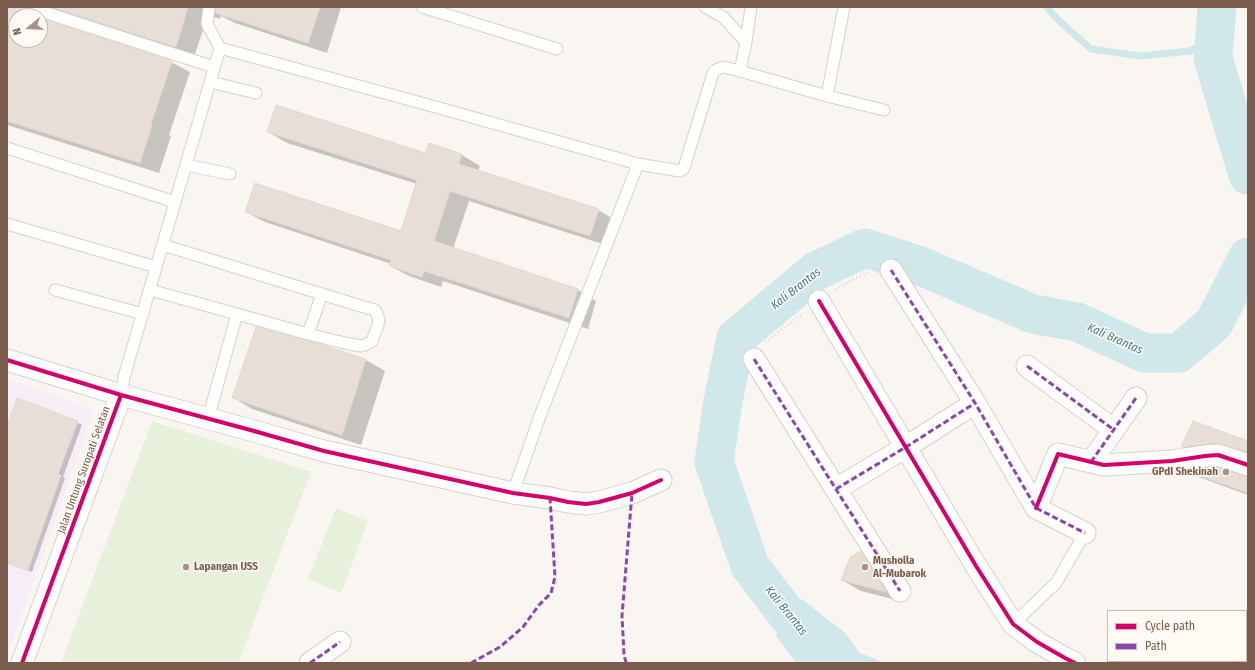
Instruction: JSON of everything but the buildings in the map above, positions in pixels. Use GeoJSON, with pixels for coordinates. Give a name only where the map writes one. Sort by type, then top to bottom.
{"type":"FeatureCollection","features":[{"type":"Feature","properties":{"kind":"street"},"geometry":{"type":"LineString","coordinates":[[891,270],[975,403],[1036,508],[1086,533]]}},
{"type":"Feature","properties":{"kind":"street"},"geometry":{"type":"LineString","coordinates":[[820,301],[976,566],[1013,624],[1037,642],[1075,663]]}},
{"type":"Feature","properties":{"kind":"street"},"geometry":{"type":"LineString","coordinates":[[754,359],[900,591]]}},
{"type":"Feature","properties":{"kind":"street","name":"Jalan Untung Suropati Selatan"},"geometry":{"type":"LineString","coordinates":[[7,360],[121,395],[22,663]]}},
{"type":"Feature","properties":{"kind":"street"},"geometry":{"type":"LineString","coordinates":[[1027,366],[1114,430]]}},
{"type":"Feature","properties":{"kind":"street"},"geometry":{"type":"LineString","coordinates":[[121,395],[324,451],[513,493],[568,502],[586,504],[599,502],[632,493],[661,480]]}},
{"type":"Feature","properties":{"kind":"street"},"geometry":{"type":"LineString","coordinates":[[1091,462],[1136,398]]}},
{"type":"Feature","properties":{"kind":"street"},"geometry":{"type":"LineString","coordinates":[[836,488],[906,447],[975,403]]}},
{"type":"Feature","properties":{"kind":"street"},"geometry":{"type":"LineString","coordinates":[[1036,508],[1058,454],[1104,465],[1172,461],[1218,455],[1248,465]]}},
{"type":"Feature","properties":{"kind":"street"},"geometry":{"type":"LineString","coordinates":[[310,663],[340,642]]}},
{"type":"Feature","properties":{"kind":"lane"},"geometry":{"type":"LineString","coordinates":[[28,7],[214,67]]}},
{"type":"Feature","properties":{"kind":"lane"},"geometry":{"type":"LineString","coordinates":[[121,395],[124,377],[220,48],[207,24],[209,7]]}},
{"type":"Feature","properties":{"kind":"lane"},"geometry":{"type":"LineString","coordinates":[[422,7],[557,49]]}},
{"type":"Feature","properties":{"kind":"lane"},"geometry":{"type":"LineString","coordinates":[[705,7],[723,17],[746,42]]}},
{"type":"Feature","properties":{"kind":"lane"},"geometry":{"type":"LineString","coordinates":[[740,71],[751,7]]}},
{"type":"Feature","properties":{"kind":"lane"},"geometry":{"type":"LineString","coordinates":[[828,96],[844,7]]}},
{"type":"Feature","properties":{"kind":"lane"},"geometry":{"type":"LineString","coordinates":[[220,48],[638,164],[680,170],[683,170],[713,73],[723,67],[884,110]]}},
{"type":"Feature","properties":{"kind":"lane"},"geometry":{"type":"LineString","coordinates":[[210,82],[256,93]]}},
{"type":"Feature","properties":{"kind":"lane"},"geometry":{"type":"LineString","coordinates":[[7,148],[175,202]]}},
{"type":"Feature","properties":{"kind":"lane"},"geometry":{"type":"LineString","coordinates":[[513,493],[540,416],[638,164]]}},
{"type":"Feature","properties":{"kind":"lane"},"geometry":{"type":"LineString","coordinates":[[186,165],[230,174]]}},
{"type":"Feature","properties":{"kind":"lane"},"geometry":{"type":"LineString","coordinates":[[7,224],[156,267]]}},
{"type":"Feature","properties":{"kind":"lane"},"geometry":{"type":"LineString","coordinates":[[150,290],[308,334],[360,346],[372,342],[375,334],[379,320],[375,310],[163,245]]}},
{"type":"Feature","properties":{"kind":"lane"},"geometry":{"type":"LineString","coordinates":[[55,290],[143,314]]}},
{"type":"Feature","properties":{"kind":"lane"},"geometry":{"type":"LineString","coordinates":[[308,334],[322,294]]}},
{"type":"Feature","properties":{"kind":"lane"},"geometry":{"type":"LineString","coordinates":[[208,419],[237,314]]}},
{"type":"Feature","properties":{"kind":"lane"},"geometry":{"type":"LineString","coordinates":[[1013,624],[1056,583],[1086,533]]}},
{"type":"Feature","properties":{"kind":"shaded area"},"geometry":{"type":"Polygon","coordinates":[[[7,378],[94,411],[7,656],[7,378]]]}},
{"type":"Feature","properties":{"kind":"green space","name":"Lapangan USS"},"geometry":{"type":"Polygon","coordinates":[[[152,421],[311,472],[238,663],[61,663],[152,421]]]}},
{"type":"Feature","properties":{"kind":"green space"},"geometry":{"type":"Polygon","coordinates":[[[336,508],[368,521],[341,593],[308,579],[336,508]]]}},
{"type":"Feature","properties":{"kind":"water"},"geometry":{"type":"Polygon","coordinates":[[[802,599],[845,633],[860,653],[885,663],[796,663],[776,636],[802,599]]]}},
{"type":"Feature","properties":{"kind":"waterway"},"geometry":{"type":"LineString","coordinates":[[1047,7],[1056,18],[1091,49],[1141,56],[1190,51],[1214,40]]}},
{"type":"Feature","properties":{"kind":"waterway","name":"Kali Brantas"},"geometry":{"type":"LineString","coordinates":[[1217,7],[1213,58],[1248,175]]}},
{"type":"Feature","properties":{"kind":"waterway","name":"Kali Brantas"},"geometry":{"type":"LineString","coordinates":[[828,663],[795,625],[750,566],[714,462],[723,401],[736,338],[816,271],[865,248],[918,265],[1033,314],[1077,322],[1145,353],[1179,353],[1214,323],[1248,257]]}},
{"type":"Feature","properties":{"kind":"marked path"},"geometry":{"type":"LineString","coordinates":[[891,270],[975,403],[1036,508],[1085,533]]}},
{"type":"Feature","properties":{"kind":"marked path"},"geometry":{"type":"LineString","coordinates":[[754,359],[900,591]]}},
{"type":"Feature","properties":{"kind":"marked path"},"geometry":{"type":"LineString","coordinates":[[1027,366],[1114,430]]}},
{"type":"Feature","properties":{"kind":"marked path"},"geometry":{"type":"LineString","coordinates":[[1091,462],[1136,398]]}},
{"type":"Feature","properties":{"kind":"marked path"},"geometry":{"type":"LineString","coordinates":[[836,489],[975,403]]}},
{"type":"Feature","properties":{"kind":"marked path"},"geometry":{"type":"LineString","coordinates":[[626,663],[624,654],[622,616],[632,493]]}},
{"type":"Feature","properties":{"kind":"marked path"},"geometry":{"type":"LineString","coordinates":[[471,663],[500,647],[523,627],[539,605],[551,593],[555,577],[550,498]]}},
{"type":"Feature","properties":{"kind":"marked path"},"geometry":{"type":"LineString","coordinates":[[310,663],[340,642]]}},
{"type":"Feature","properties":{"kind":"cycle path"},"geometry":{"type":"LineString","coordinates":[[819,301],[976,566],[1013,624],[1037,642],[1075,663]]}},
{"type":"Feature","properties":{"kind":"cycle path"},"geometry":{"type":"LineString","coordinates":[[7,360],[121,395],[324,451],[513,493],[586,504],[632,493],[661,480]]}},
{"type":"Feature","properties":{"kind":"cycle path"},"geometry":{"type":"LineString","coordinates":[[22,663],[121,395]]}},
{"type":"Feature","properties":{"kind":"cycle path"},"geometry":{"type":"LineString","coordinates":[[1036,508],[1058,454],[1104,465],[1172,461],[1218,455],[1248,465]]}},
{"type":"Feature","properties":{"kind":"place","name":"GPdI Shekinah"},"geometry":{"type":"Point","coordinates":[1226,472]}},
{"type":"Feature","properties":{"kind":"place","name":"Lapangan USS"},"geometry":{"type":"Point","coordinates":[186,567]}},
{"type":"Feature","properties":{"kind":"place","name":"Musholla Al-Mubarok"},"geometry":{"type":"Point","coordinates":[865,567]}}]}
